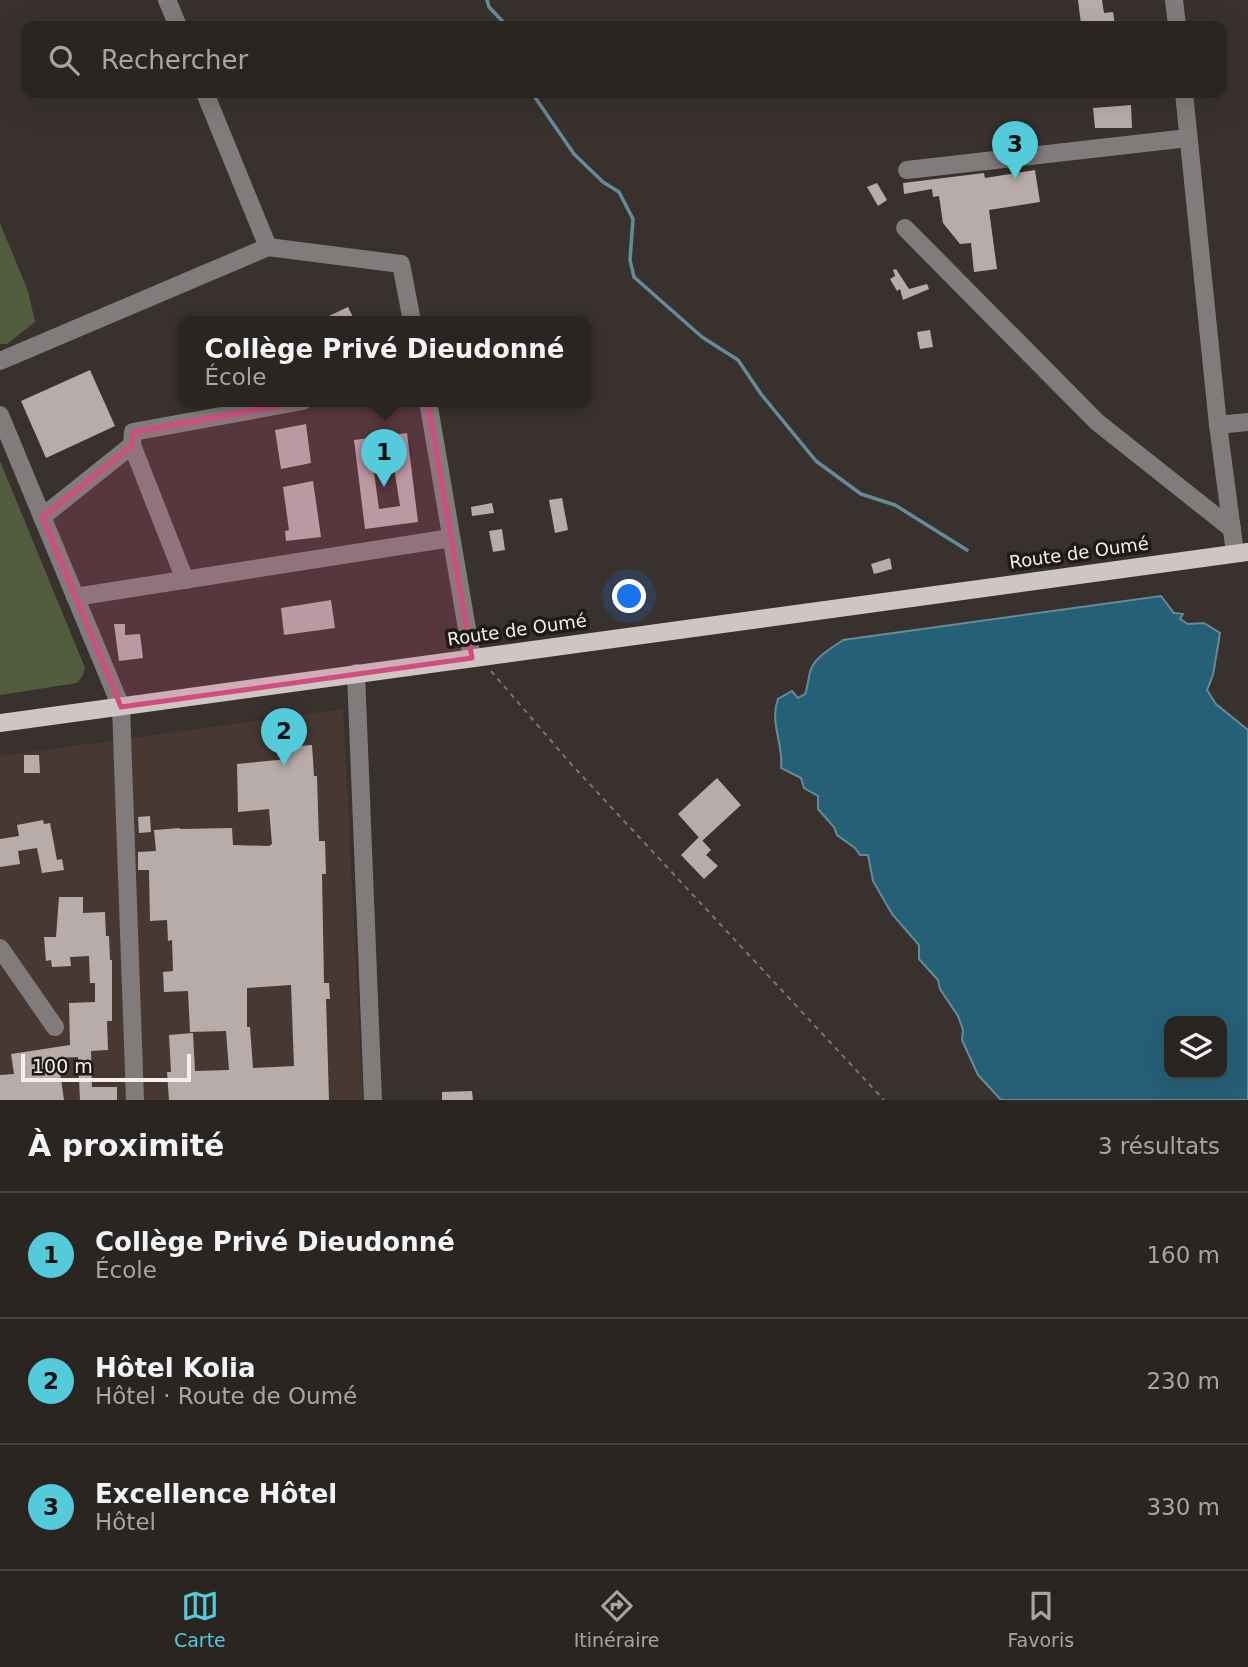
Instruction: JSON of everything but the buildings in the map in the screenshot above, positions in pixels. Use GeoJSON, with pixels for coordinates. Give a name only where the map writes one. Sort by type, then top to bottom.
{"type":"FeatureCollection","features":[{"type":"Feature","properties":{"kind":"main road","name":"Route de Oumé"},"geometry":{"type":"LineString","coordinates":[[0,723],[1242,553]]}},
{"type":"Feature","properties":{"kind":"street"},"geometry":{"type":"LineString","coordinates":[[167,0],[176,21]]}},
{"type":"Feature","properties":{"kind":"street"},"geometry":{"type":"LineString","coordinates":[[1174,0],[1176,21]]}},
{"type":"Feature","properties":{"kind":"street"},"geometry":{"type":"LineString","coordinates":[[207,98],[268,247]]}},
{"type":"Feature","properties":{"kind":"street"},"geometry":{"type":"LineString","coordinates":[[1184,98],[1218,425],[1232,529],[1242,553]]}},
{"type":"Feature","properties":{"kind":"street"},"geometry":{"type":"LineString","coordinates":[[906,170],[1188,138]]}},
{"type":"Feature","properties":{"kind":"street"},"geometry":{"type":"LineString","coordinates":[[905,228],[1097,422],[1232,529]]}},
{"type":"Feature","properties":{"kind":"street"},"geometry":{"type":"LineString","coordinates":[[0,361],[268,247],[401,264],[411,316]]}},
{"type":"Feature","properties":{"kind":"street"},"geometry":{"type":"LineString","coordinates":[[185,580],[132,445],[133,432],[270,407]]}},
{"type":"Feature","properties":{"kind":"street"},"geometry":{"type":"LineString","coordinates":[[429,407],[475,658]]}},
{"type":"Feature","properties":{"kind":"street"},"geometry":{"type":"LineString","coordinates":[[0,415],[121,707],[135,1100]]}},
{"type":"Feature","properties":{"kind":"street"},"geometry":{"type":"LineString","coordinates":[[1218,425],[1248,422]]}},
{"type":"Feature","properties":{"kind":"street"},"geometry":{"type":"LineString","coordinates":[[42,517],[132,445]]}},
{"type":"Feature","properties":{"kind":"street"},"geometry":{"type":"LineString","coordinates":[[75,597],[451,538]]}},
{"type":"Feature","properties":{"kind":"street"},"geometry":{"type":"LineString","coordinates":[[356,673],[373,1100]]}},
{"type":"Feature","properties":{"kind":"street"},"geometry":{"type":"LineString","coordinates":[[0,948],[55,1027]]}},
{"type":"Feature","properties":{"kind":"path"},"geometry":{"type":"LineString","coordinates":[[475,658],[884,1100]]}},
{"type":"Feature","properties":{"kind":"highlighted area"},"geometry":{"type":"Polygon","coordinates":[[[424,379],[472,658],[121,707],[42,517],[132,445],[133,432],[424,379]]]}},
{"type":"Feature","properties":{"kind":"shaded area"},"geometry":{"type":"Polygon","coordinates":[[[343,709],[363,1100],[0,1100],[0,756],[343,709]]]}},
{"type":"Feature","properties":{"kind":"green space"},"geometry":{"type":"Polygon","coordinates":[[[0,223],[28,291],[35,322],[7,344],[0,344],[0,223]]]}},
{"type":"Feature","properties":{"kind":"green space"},"geometry":{"type":"Polygon","coordinates":[[[0,461],[85,668],[77,683],[0,695],[0,461]]]}},
{"type":"Feature","properties":{"kind":"water"},"geometry":{"type":"Polygon","coordinates":[[[1161,596],[1174,613],[1183,614],[1180,619],[1188,624],[1204,623],[1220,633],[1213,675],[1207,690],[1216,704],[1248,730],[1248,1100],[1001,1100],[978,1075],[962,1040],[963,1030],[958,1016],[940,989],[938,980],[919,959],[919,945],[892,914],[873,881],[868,855],[860,855],[837,835],[834,827],[818,809],[818,796],[804,788],[801,778],[781,768],[781,750],[775,717],[778,699],[792,691],[798,698],[805,694],[812,667],[824,653],[843,640],[1161,596]]]}},
{"type":"Feature","properties":{"kind":"waterway"},"geometry":{"type":"LineString","coordinates":[[487,0],[489,7],[502,21]]}},
{"type":"Feature","properties":{"kind":"waterway"},"geometry":{"type":"LineString","coordinates":[[535,98],[574,154],[603,182],[619,192],[633,219],[630,260],[634,277],[702,337],[738,360],[761,394],[816,461],[861,494],[895,505],[967,550]]}},
{"type":"Feature","properties":{"kind":"place","name":"Excellence Hôtel"},"geometry":{"type":"Point","coordinates":[1015,179]}},
{"type":"Feature","properties":{"kind":"place","name":"Collège Privé Dieudonné"},"geometry":{"type":"Point","coordinates":[384,487]}},
{"type":"Feature","properties":{"kind":"place","name":"Hôtel Kolia"},"geometry":{"type":"Point","coordinates":[284,766]}}]}
